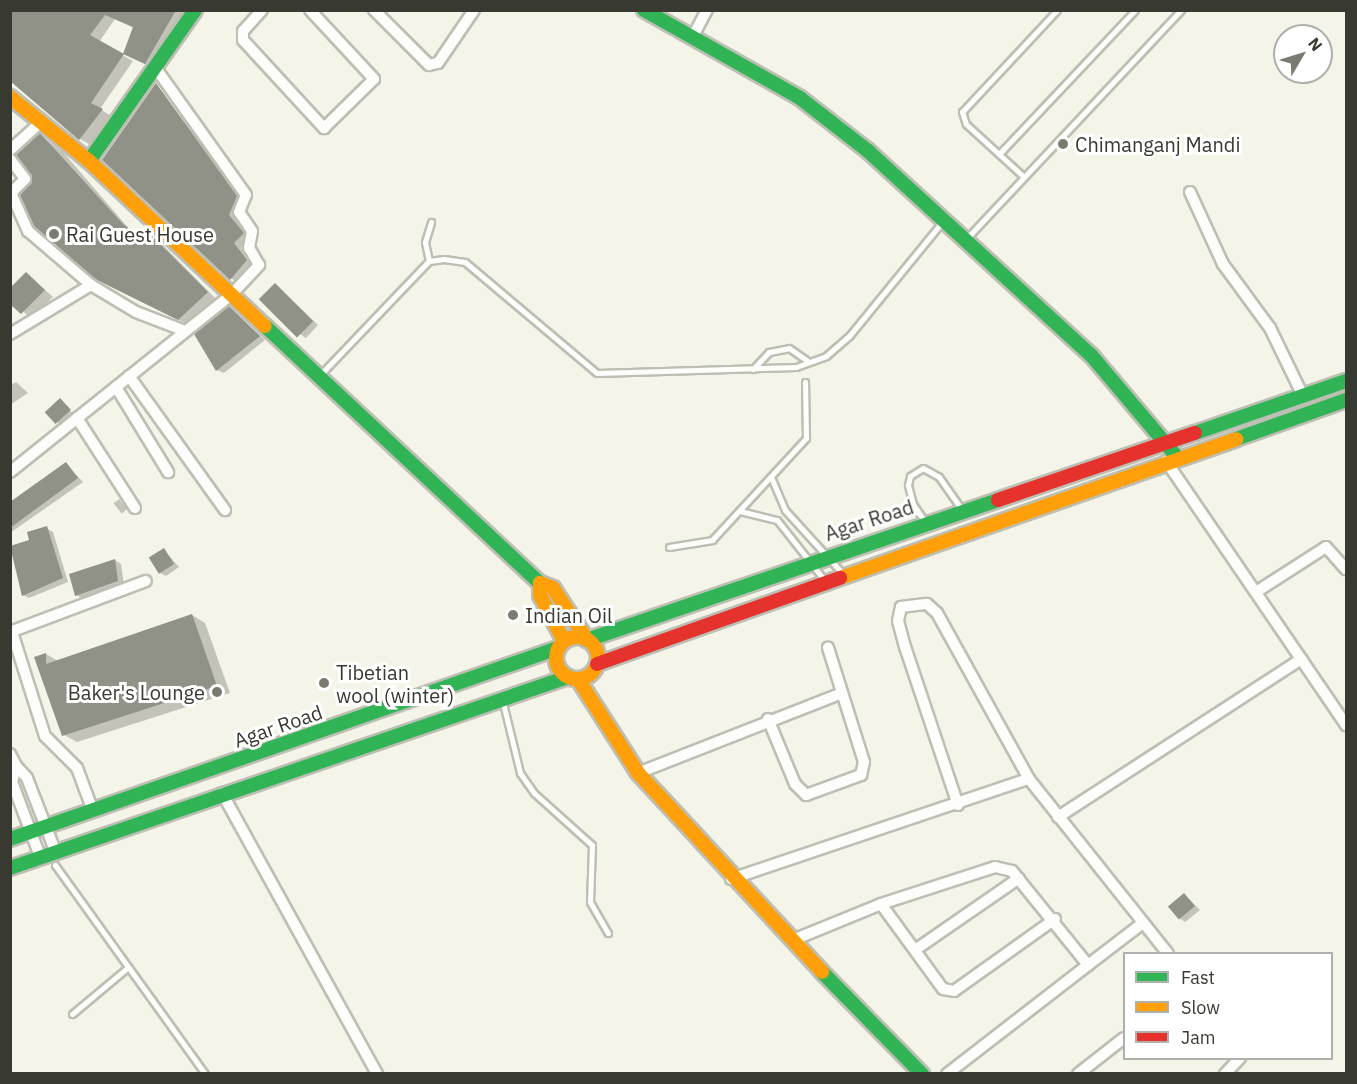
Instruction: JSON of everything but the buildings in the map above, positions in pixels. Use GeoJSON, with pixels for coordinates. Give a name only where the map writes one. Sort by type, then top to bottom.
{"type":"FeatureCollection","features":[{"type":"Feature","properties":{"kind":"main road"},"geometry":{"type":"LineString","coordinates":[[89,162],[195,10]]}},
{"type":"Feature","properties":{"kind":"main road"},"geometry":{"type":"LineString","coordinates":[[644,10],[800,98],[945,218],[1091,355],[1171,459]]}},
{"type":"Feature","properties":{"kind":"main road"},"geometry":{"type":"LineString","coordinates":[[10,97],[89,162],[540,583],[553,588],[587,640],[597,650],[597,664]]}},
{"type":"Feature","properties":{"kind":"main road","name":"Agar Road"},"geometry":{"type":"LineString","coordinates":[[10,839],[93,812],[561,645],[587,640],[810,560],[1161,445],[1347,381]]}},
{"type":"Feature","properties":{"kind":"main road"},"geometry":{"type":"LineString","coordinates":[[10,868],[41,859],[55,859],[222,793],[502,698],[573,678],[597,664],[1036,506],[1347,400]]}},
{"type":"Feature","properties":{"kind":"main road"},"geometry":{"type":"LineString","coordinates":[[1029,487],[1036,506]]}},
{"type":"Feature","properties":{"kind":"main road"},"geometry":{"type":"LineString","coordinates":[[540,583],[540,595],[561,645],[558,668],[573,678],[608,733],[638,772],[731,879],[922,1074]]}},
{"type":"Feature","properties":{"kind":"street"},"geometry":{"type":"LineString","coordinates":[[262,10],[243,31],[243,40],[324,128],[374,79],[310,10]]}},
{"type":"Feature","properties":{"kind":"street"},"geometry":{"type":"LineString","coordinates":[[374,10],[429,64],[438,63],[474,10]]}},
{"type":"Feature","properties":{"kind":"street"},"geometry":{"type":"LineString","coordinates":[[692,38],[707,10]]}},
{"type":"Feature","properties":{"kind":"street"},"geometry":{"type":"LineString","coordinates":[[10,472],[232,294],[259,265],[249,248],[252,231],[239,212],[247,197],[155,67]]}},
{"type":"Feature","properties":{"kind":"street"},"geometry":{"type":"LineString","coordinates":[[10,150],[41,122]]}},
{"type":"Feature","properties":{"kind":"street"},"geometry":{"type":"LineString","coordinates":[[10,159],[25,179],[11,193],[28,231],[91,285],[136,312],[185,331]]}},
{"type":"Feature","properties":{"kind":"street"},"geometry":{"type":"LineString","coordinates":[[1191,192],[1223,264],[1270,328],[1303,396]]}},
{"type":"Feature","properties":{"kind":"street"},"geometry":{"type":"LineString","coordinates":[[13,328],[91,285]]}},
{"type":"Feature","properties":{"kind":"street"},"geometry":{"type":"LineString","coordinates":[[129,376],[225,510]]}},
{"type":"Feature","properties":{"kind":"street"},"geometry":{"type":"LineString","coordinates":[[116,387],[168,472]]}},
{"type":"Feature","properties":{"kind":"street"},"geometry":{"type":"LineString","coordinates":[[77,418],[135,508]]}},
{"type":"Feature","properties":{"kind":"street"},"geometry":{"type":"LineString","coordinates":[[1171,459],[1256,592],[1347,725]]}},
{"type":"Feature","properties":{"kind":"street"},"geometry":{"type":"LineString","coordinates":[[1256,592],[1326,547],[1347,569]]}},
{"type":"Feature","properties":{"kind":"street"},"geometry":{"type":"LineString","coordinates":[[93,812],[77,768],[45,736],[11,632],[146,581]]}},
{"type":"Feature","properties":{"kind":"street"},"geometry":{"type":"LineString","coordinates":[[958,805],[905,647],[898,621],[901,607],[932,606],[1029,779],[1166,952]]}},
{"type":"Feature","properties":{"kind":"street"},"geometry":{"type":"LineString","coordinates":[[768,719],[795,784],[810,796],[865,770],[828,648]]}},
{"type":"Feature","properties":{"kind":"street"},"geometry":{"type":"LineString","coordinates":[[1058,817],[1301,659]]}},
{"type":"Feature","properties":{"kind":"street"},"geometry":{"type":"LineString","coordinates":[[638,772],[768,719],[842,693]]}},
{"type":"Feature","properties":{"kind":"street"},"geometry":{"type":"LineString","coordinates":[[10,754],[16,766],[27,778],[46,827],[55,859]]}},
{"type":"Feature","properties":{"kind":"street"},"geometry":{"type":"LineString","coordinates":[[16,766],[12,782],[29,833],[41,859]]}},
{"type":"Feature","properties":{"kind":"street"},"geometry":{"type":"LineString","coordinates":[[731,879],[958,805],[1029,779]]}},
{"type":"Feature","properties":{"kind":"street"},"geometry":{"type":"LineString","coordinates":[[222,793],[377,1074]]}},
{"type":"Feature","properties":{"kind":"street"},"geometry":{"type":"LineString","coordinates":[[793,940],[881,904],[995,867],[1019,878],[1055,919],[1088,965]]}},
{"type":"Feature","properties":{"kind":"street"},"geometry":{"type":"LineString","coordinates":[[915,950],[1019,878]]}},
{"type":"Feature","properties":{"kind":"street"},"geometry":{"type":"LineString","coordinates":[[881,904],[943,989],[954,991],[1055,919]]}},
{"type":"Feature","properties":{"kind":"street"},"geometry":{"type":"LineString","coordinates":[[947,1074],[1143,923]]}},
{"type":"Feature","properties":{"kind":"street"},"geometry":{"type":"LineString","coordinates":[[1078,1074],[1123,1040]]}},
{"type":"Feature","properties":{"kind":"street"},"geometry":{"type":"LineString","coordinates":[[1225,1074],[1239,1060]]}},
{"type":"Feature","properties":{"kind":"lane"},"geometry":{"type":"LineString","coordinates":[[1024,177],[966,124],[962,112],[1057,10]]}},
{"type":"Feature","properties":{"kind":"lane"},"geometry":{"type":"LineString","coordinates":[[999,154],[1135,10]]}},
{"type":"Feature","properties":{"kind":"lane"},"geometry":{"type":"LineString","coordinates":[[967,238],[1181,10]]}},
{"type":"Feature","properties":{"kind":"lane"},"geometry":{"type":"LineString","coordinates":[[318,377],[429,261],[465,262],[597,373],[753,369],[808,362],[826,356],[850,335],[945,218]]}},
{"type":"Feature","properties":{"kind":"lane"},"geometry":{"type":"LineString","coordinates":[[429,261],[425,242],[431,222]]}},
{"type":"Feature","properties":{"kind":"lane"},"geometry":{"type":"LineString","coordinates":[[753,369],[769,352],[789,348],[808,362]]}},
{"type":"Feature","properties":{"kind":"lane"},"geometry":{"type":"LineString","coordinates":[[669,547],[712,540],[771,477],[808,433],[805,382]]}},
{"type":"Feature","properties":{"kind":"lane"},"geometry":{"type":"LineString","coordinates":[[925,522],[913,504],[908,485],[910,476],[923,468],[939,477],[961,510]]}},
{"type":"Feature","properties":{"kind":"lane"},"geometry":{"type":"LineString","coordinates":[[771,477],[785,510],[828,554],[844,575]]}},
{"type":"Feature","properties":{"kind":"lane"},"geometry":{"type":"LineString","coordinates":[[777,520],[785,510]]}},
{"type":"Feature","properties":{"kind":"lane"},"geometry":{"type":"LineString","coordinates":[[740,511],[777,520],[825,582]]}},
{"type":"Feature","properties":{"kind":"lane"},"geometry":{"type":"LineString","coordinates":[[502,698],[520,773],[534,793],[592,845],[590,902],[608,933]]}},
{"type":"Feature","properties":{"kind":"lane"},"geometry":{"type":"LineString","coordinates":[[55,859],[127,968],[206,1074]]}},
{"type":"Feature","properties":{"kind":"lane"},"geometry":{"type":"LineString","coordinates":[[72,1014],[127,968]]}},
{"type":"Feature","properties":{"kind":"traffic: fast"},"geometry":{"type":"LineString","coordinates":[[89,161],[195,10]]}},
{"type":"Feature","properties":{"kind":"traffic: fast"},"geometry":{"type":"LineString","coordinates":[[644,10],[800,98],[868,151],[1091,355],[1177,457]]}},
{"type":"Feature","properties":{"kind":"traffic: fast"},"geometry":{"type":"LineString","coordinates":[[265,326],[540,583]]}},
{"type":"Feature","properties":{"kind":"traffic: fast"},"geometry":{"type":"LineString","coordinates":[[1195,433],[1346,381]]}},
{"type":"Feature","properties":{"kind":"traffic: fast"},"geometry":{"type":"LineString","coordinates":[[1236,439],[1346,400]]}},
{"type":"Feature","properties":{"kind":"traffic: fast"},"geometry":{"type":"LineString","coordinates":[[587,640],[998,500]]}},
{"type":"Feature","properties":{"kind":"traffic: fast"},"geometry":{"type":"LineString","coordinates":[[10,839],[558,648]]}},
{"type":"Feature","properties":{"kind":"traffic: fast"},"geometry":{"type":"LineString","coordinates":[[10,868],[568,677]]}},
{"type":"Feature","properties":{"kind":"traffic: fast"},"geometry":{"type":"LineString","coordinates":[[822,972],[922,1074]]}},
{"type":"Feature","properties":{"kind":"traffic: slow"},"geometry":{"type":"LineString","coordinates":[[10,97],[89,161],[265,326]]}},
{"type":"Feature","properties":{"kind":"traffic: slow"},"geometry":{"type":"LineString","coordinates":[[840,578],[1236,439]]}},
{"type":"Feature","properties":{"kind":"traffic: slow"},"geometry":{"type":"LineString","coordinates":[[564,641],[540,595],[540,583],[553,588],[587,640]]}},
{"type":"Feature","properties":{"kind":"traffic: slow"},"geometry":{"type":"LineString","coordinates":[[577,637],[592,643],[598,658],[592,673],[577,679],[562,673],[556,658],[562,643],[577,637]]}},
{"type":"Feature","properties":{"kind":"traffic: slow"},"geometry":{"type":"LineString","coordinates":[[578,679],[638,773],[822,972]]}},
{"type":"Feature","properties":{"kind":"traffic: jam"},"geometry":{"type":"LineString","coordinates":[[998,500],[1195,433]]}},
{"type":"Feature","properties":{"kind":"traffic: jam"},"geometry":{"type":"LineString","coordinates":[[597,664],[840,578]]}},
{"type":"Feature","properties":{"kind":"place","name":"Chimanganj Mandi"},"geometry":{"type":"Point","coordinates":[1063,144]}},
{"type":"Feature","properties":{"kind":"place","name":"Rai Guest House"},"geometry":{"type":"Point","coordinates":[54,234]}},
{"type":"Feature","properties":{"kind":"place","name":"Indian Oil"},"geometry":{"type":"Point","coordinates":[513,615]}},
{"type":"Feature","properties":{"kind":"place","name":"Tibetian wool (winter)"},"geometry":{"type":"Point","coordinates":[324,683]}},
{"type":"Feature","properties":{"kind":"place","name":"Baker's Lounge"},"geometry":{"type":"Point","coordinates":[217,692]}}]}
